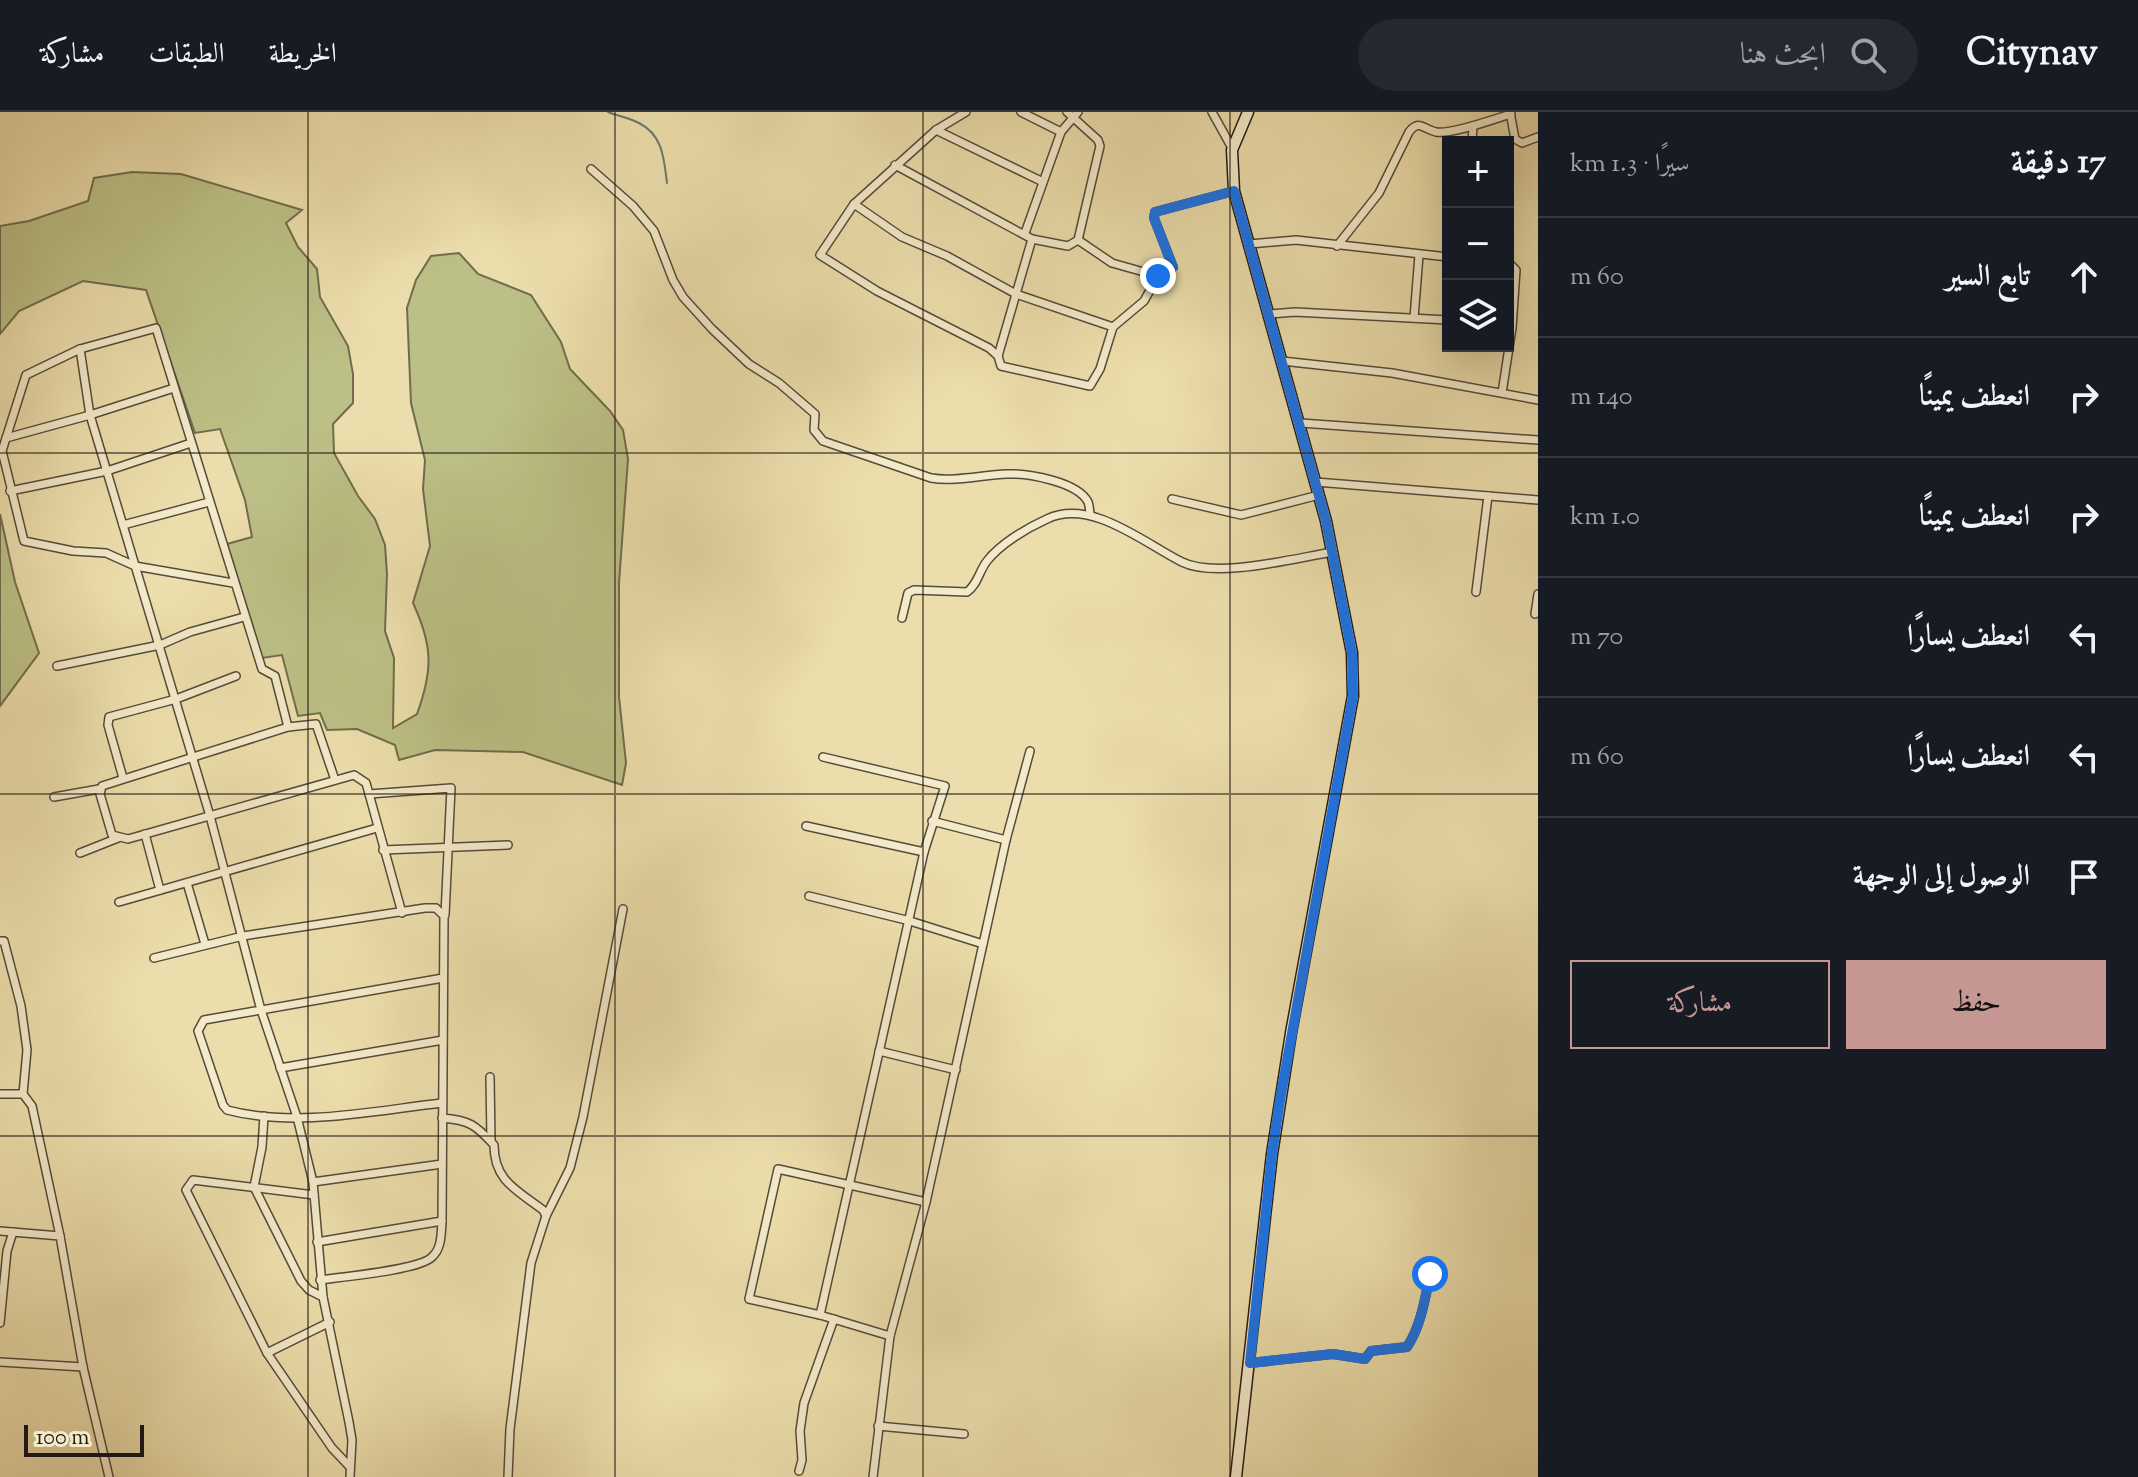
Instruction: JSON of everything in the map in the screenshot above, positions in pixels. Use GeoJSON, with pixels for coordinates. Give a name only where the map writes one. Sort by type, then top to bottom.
{"type":"FeatureCollection","features":[{"type":"Feature","properties":{"kind":"street"},"geometry":{"type":"LineString","coordinates":[[966,112],[936,130],[854,204],[820,251],[823,259],[877,291],[989,348],[998,356],[1001,366],[1090,386],[1100,369],[1113,327],[1144,301],[1158,276]]}},
{"type":"Feature","properties":{"kind":"street"},"geometry":{"type":"LineString","coordinates":[[1021,112],[1061,132]]}},
{"type":"Feature","properties":{"kind":"street"},"geometry":{"type":"LineString","coordinates":[[1212,112],[1232,150],[1234,191],[1301,423],[1333,552],[1352,653],[1353,696],[1278,1113],[1236,1477]]}},
{"type":"Feature","properties":{"kind":"street"},"geometry":{"type":"LineString","coordinates":[[1232,150],[1248,112]]}},
{"type":"Feature","properties":{"kind":"street"},"geometry":{"type":"LineString","coordinates":[[1337,246],[1379,193],[1411,128],[1420,124],[1439,132],[1473,126],[1510,113],[1515,139],[1522,143],[1538,137]]}},
{"type":"Feature","properties":{"kind":"street"},"geometry":{"type":"LineString","coordinates":[[895,165],[1029,236],[1068,246],[1078,240],[1100,146],[1098,140],[1073,114],[1061,132],[1043,182],[1029,236],[1016,294],[998,356]]}},
{"type":"Feature","properties":{"kind":"street"},"geometry":{"type":"LineString","coordinates":[[1472,136],[1473,126]]}},
{"type":"Feature","properties":{"kind":"street"},"geometry":{"type":"LineString","coordinates":[[936,130],[1043,182]]}},
{"type":"Feature","properties":{"kind":"street"},"geometry":{"type":"LineString","coordinates":[[591,169],[633,206],[654,231],[683,297],[749,364],[779,383],[815,414],[813,427],[820,439],[931,478],[945,480],[1007,474],[1058,482],[1077,489],[1089,503],[1090,515]]}},
{"type":"Feature","properties":{"kind":"street"},"geometry":{"type":"LineString","coordinates":[[1078,240],[1112,263],[1158,276],[1165,275],[1173,267],[1154,218],[1155,212],[1234,191]]}},
{"type":"Feature","properties":{"kind":"street"},"geometry":{"type":"LineString","coordinates":[[854,204],[902,237],[947,256],[1016,294],[1113,327]]}},
{"type":"Feature","properties":{"kind":"street"},"geometry":{"type":"LineString","coordinates":[[1250,244],[1296,240],[1442,257]]}},
{"type":"Feature","properties":{"kind":"street"},"geometry":{"type":"LineString","coordinates":[[1414,318],[1419,255]]}},
{"type":"Feature","properties":{"kind":"street"},"geometry":{"type":"LineString","coordinates":[[1514,268],[1514,289]]}},
{"type":"Feature","properties":{"kind":"street"},"geometry":{"type":"LineString","coordinates":[[1270,314],[1295,312],[1442,320]]}},
{"type":"Feature","properties":{"kind":"street"},"geometry":{"type":"LineString","coordinates":[[233,583],[135,566],[106,553],[73,551],[24,541],[2,451],[26,375],[80,349],[156,328],[244,617],[262,669],[275,676],[288,727]]}},
{"type":"Feature","properties":{"kind":"street"},"geometry":{"type":"LineString","coordinates":[[80,349],[90,415],[176,699],[261,1010],[297,1117],[313,1182],[320,1280],[349,1422],[350,1477]]}},
{"type":"Feature","properties":{"kind":"street"},"geometry":{"type":"LineString","coordinates":[[1502,393],[1507,352]]}},
{"type":"Feature","properties":{"kind":"street"},"geometry":{"type":"LineString","coordinates":[[1282,361],[1392,373],[1538,400]]}},
{"type":"Feature","properties":{"kind":"street"},"geometry":{"type":"LineString","coordinates":[[6,438],[174,388]]}},
{"type":"Feature","properties":{"kind":"street"},"geometry":{"type":"LineString","coordinates":[[1301,423],[1538,440]]}},
{"type":"Feature","properties":{"kind":"street"},"geometry":{"type":"LineString","coordinates":[[10,491],[107,471],[191,443]]}},
{"type":"Feature","properties":{"kind":"street"},"geometry":{"type":"LineString","coordinates":[[1316,482],[1538,500]]}},
{"type":"Feature","properties":{"kind":"street"},"geometry":{"type":"LineString","coordinates":[[1172,499],[1241,515],[1319,495]]}},
{"type":"Feature","properties":{"kind":"street"},"geometry":{"type":"LineString","coordinates":[[1476,592],[1488,496]]}},
{"type":"Feature","properties":{"kind":"street"},"geometry":{"type":"LineString","coordinates":[[123,525],[209,502]]}},
{"type":"Feature","properties":{"kind":"street"},"geometry":{"type":"LineString","coordinates":[[902,618],[908,593],[914,590],[967,592],[997,551],[1057,515],[1090,515],[1140,537],[1182,562],[1198,567],[1223,570],[1333,552]]}},
{"type":"Feature","properties":{"kind":"street"},"geometry":{"type":"LineString","coordinates":[[1535,614],[1538,594]]}},
{"type":"Feature","properties":{"kind":"street"},"geometry":{"type":"LineString","coordinates":[[57,666],[160,645],[190,632],[244,617]]}},
{"type":"Feature","properties":{"kind":"street"},"geometry":{"type":"LineString","coordinates":[[123,778],[108,725],[109,717],[176,699],[236,676]]}},
{"type":"Feature","properties":{"kind":"street"},"geometry":{"type":"LineString","coordinates":[[54,797],[99,789],[123,778],[288,727],[316,724],[335,780]]}},
{"type":"Feature","properties":{"kind":"street"},"geometry":{"type":"LineString","coordinates":[[873,1477],[890,1336],[926,1202],[1006,840],[1030,751]]}},
{"type":"Feature","properties":{"kind":"street"},"geometry":{"type":"LineString","coordinates":[[820,1315],[924,852],[945,786],[823,757]]}},
{"type":"Feature","properties":{"kind":"street"},"geometry":{"type":"LineString","coordinates":[[99,789],[112,835],[128,839],[354,775],[362,778],[402,913]]}},
{"type":"Feature","properties":{"kind":"street"},"geometry":{"type":"LineString","coordinates":[[320,1280],[425,1263],[438,1249],[442,1221],[444,916],[451,788],[369,794]]}},
{"type":"Feature","properties":{"kind":"street"},"geometry":{"type":"LineString","coordinates":[[932,821],[1006,840]]}},
{"type":"Feature","properties":{"kind":"street"},"geometry":{"type":"LineString","coordinates":[[806,826],[924,852]]}},
{"type":"Feature","properties":{"kind":"street"},"geometry":{"type":"LineString","coordinates":[[119,902],[377,828]]}},
{"type":"Feature","properties":{"kind":"street"},"geometry":{"type":"LineString","coordinates":[[145,834],[160,890]]}},
{"type":"Feature","properties":{"kind":"street"},"geometry":{"type":"LineString","coordinates":[[80,853],[118,838]]}},
{"type":"Feature","properties":{"kind":"street"},"geometry":{"type":"LineString","coordinates":[[383,850],[508,845]]}},
{"type":"Feature","properties":{"kind":"street"},"geometry":{"type":"LineString","coordinates":[[187,883],[205,944]]}},
{"type":"Feature","properties":{"kind":"street"},"geometry":{"type":"LineString","coordinates":[[809,896],[910,921],[983,944]]}},
{"type":"Feature","properties":{"kind":"street"},"geometry":{"type":"LineString","coordinates":[[154,958],[243,936],[436,908],[444,916]]}},
{"type":"Feature","properties":{"kind":"street"},"geometry":{"type":"LineString","coordinates":[[508,1477],[510,1429],[531,1263],[546,1216],[570,1168],[583,1117],[623,909]]}},
{"type":"Feature","properties":{"kind":"street"},"geometry":{"type":"LineString","coordinates":[[0,941],[4,941],[21,1006],[27,1050],[23,1094],[32,1106],[60,1236],[83,1367],[109,1477]]}},
{"type":"Feature","properties":{"kind":"street"},"geometry":{"type":"LineString","coordinates":[[442,1103],[322,1117],[234,1112],[223,1105],[198,1031],[204,1020],[443,978]]}},
{"type":"Feature","properties":{"kind":"street"},"geometry":{"type":"LineString","coordinates":[[280,1068],[443,1040]]}},
{"type":"Feature","properties":{"kind":"street"},"geometry":{"type":"LineString","coordinates":[[879,1051],[956,1070]]}},
{"type":"Feature","properties":{"kind":"street"},"geometry":{"type":"LineString","coordinates":[[490,1077],[491,1141]]}},
{"type":"Feature","properties":{"kind":"street"},"geometry":{"type":"LineString","coordinates":[[0,1094],[23,1094]]}},
{"type":"Feature","properties":{"kind":"street"},"geometry":{"type":"LineString","coordinates":[[264,1116],[254,1187],[301,1281],[309,1290],[323,1297]]}},
{"type":"Feature","properties":{"kind":"street"},"geometry":{"type":"LineString","coordinates":[[442,1118],[460,1119],[476,1126],[494,1145],[494,1163],[501,1176],[543,1210],[546,1216]]}},
{"type":"Feature","properties":{"kind":"street"},"geometry":{"type":"LineString","coordinates":[[313,1182],[442,1164]]}},
{"type":"Feature","properties":{"kind":"street"},"geometry":{"type":"LineString","coordinates":[[890,1336],[820,1315],[749,1299],[778,1169],[926,1202]]}},
{"type":"Feature","properties":{"kind":"street"},"geometry":{"type":"LineString","coordinates":[[314,1195],[193,1180],[186,1190],[267,1353],[332,1448],[350,1467]]}},
{"type":"Feature","properties":{"kind":"street"},"geometry":{"type":"LineString","coordinates":[[317,1242],[442,1221]]}},
{"type":"Feature","properties":{"kind":"street"},"geometry":{"type":"LineString","coordinates":[[0,1231],[60,1236]]}},
{"type":"Feature","properties":{"kind":"street"},"geometry":{"type":"LineString","coordinates":[[0,1323],[7,1251],[13,1232]]}},
{"type":"Feature","properties":{"kind":"street"},"geometry":{"type":"LineString","coordinates":[[1250,1363],[1333,1354],[1365,1359],[1371,1351],[1407,1347],[1413,1339],[1430,1274]]}},
{"type":"Feature","properties":{"kind":"street"},"geometry":{"type":"LineString","coordinates":[[799,1471],[804,1403],[834,1319]]}},
{"type":"Feature","properties":{"kind":"street"},"geometry":{"type":"LineString","coordinates":[[267,1353],[330,1322]]}},
{"type":"Feature","properties":{"kind":"street"},"geometry":{"type":"LineString","coordinates":[[0,1362],[83,1367]]}},
{"type":"Feature","properties":{"kind":"street"},"geometry":{"type":"LineString","coordinates":[[878,1426],[964,1434]]}},
{"type":"Feature","properties":{"kind":"green space"},"geometry":{"type":"Polygon","coordinates":[[[132,172],[181,174],[302,210],[286,223],[298,247],[317,269],[320,297],[348,346],[353,374],[353,403],[333,424],[334,453],[375,519],[385,545],[385,631],[394,658],[393,728],[417,714],[428,671],[427,645],[413,603],[430,546],[423,489],[425,460],[411,403],[407,308],[416,280],[431,256],[459,253],[478,274],[531,295],[561,342],[570,369],[610,411],[623,430],[628,459],[619,583],[619,697],[626,763],[622,785],[523,752],[435,750],[399,760],[395,745],[357,729],[327,730],[320,713],[298,716],[282,655],[262,658],[227,544],[252,537],[245,500],[220,429],[195,433],[146,290],[83,281],[19,311],[0,334],[0,226],[29,221],[88,201],[94,178],[132,172]]]}},
{"type":"Feature","properties":{"kind":"green space"},"geometry":{"type":"Polygon","coordinates":[[[0,514],[15,582],[39,653],[0,706],[0,514]]]}},
{"type":"Feature","properties":{"kind":"waterway"},"geometry":{"type":"LineString","coordinates":[[608,112],[639,123],[653,134],[661,148],[667,183]]}},
{"type":"Feature","properties":{"kind":"route"},"geometry":{"type":"LineString","coordinates":[[1158,276],[1165,275],[1173,267],[1154,218],[1155,212],[1234,191],[1326,521],[1354,674],[1353,696],[1272,1154],[1250,1363],[1333,1354],[1365,1359],[1371,1351],[1407,1347],[1413,1339],[1430,1274]]}}]}
